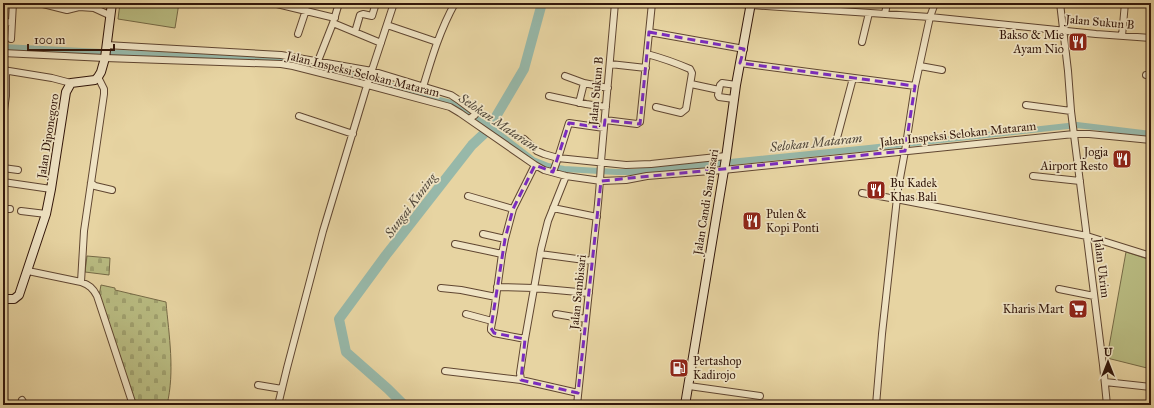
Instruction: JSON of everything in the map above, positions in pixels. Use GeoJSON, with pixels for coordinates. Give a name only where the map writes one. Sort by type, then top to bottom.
{"type":"FeatureCollection","features":[{"type":"Feature","properties":{"kind":"street"},"geometry":{"type":"LineString","coordinates":[[10,39],[13,3]]}},
{"type":"Feature","properties":{"kind":"street"},"geometry":{"type":"LineString","coordinates":[[39,3],[67,10],[79,7],[94,8],[107,14],[111,14]]}},
{"type":"Feature","properties":{"kind":"street"},"geometry":{"type":"LineString","coordinates":[[81,282],[84,231],[104,94],[104,89],[98,77],[103,68],[112,3]]}},
{"type":"Feature","properties":{"kind":"street"},"geometry":{"type":"LineString","coordinates":[[318,61],[339,3]]}},
{"type":"Feature","properties":{"kind":"street"},"geometry":{"type":"LineString","coordinates":[[355,32],[360,15],[363,14],[372,16],[376,3]]}},
{"type":"Feature","properties":{"kind":"street"},"geometry":{"type":"LineString","coordinates":[[278,405],[324,231],[368,83],[394,3]]}},
{"type":"Feature","properties":{"kind":"street"},"geometry":{"type":"LineString","coordinates":[[423,87],[437,42],[455,3]]}},
{"type":"Feature","properties":{"kind":"street","name":"Jalan Sukun B"},"geometry":{"type":"LineString","coordinates":[[601,178],[615,3]]}},
{"type":"Feature","properties":{"kind":"street"},"geometry":{"type":"LineString","coordinates":[[605,120],[637,124],[640,122],[652,3]]}},
{"type":"Feature","properties":{"kind":"street","name":"Jalan Sukun B"},"geometry":{"type":"LineString","coordinates":[[736,3],[819,6],[833,10],[930,17],[1151,38]]}},
{"type":"Feature","properties":{"kind":"street"},"geometry":{"type":"LineString","coordinates":[[833,10],[834,3]]}},
{"type":"Feature","properties":{"kind":"street"},"geometry":{"type":"LineString","coordinates":[[885,14],[887,3]]}},
{"type":"Feature","properties":{"kind":"street"},"geometry":{"type":"LineString","coordinates":[[876,405],[896,199],[915,86],[930,17],[935,3]]}},
{"type":"Feature","properties":{"kind":"street","name":"Jalan Ukrim"},"geometry":{"type":"LineString","coordinates":[[1060,3],[1072,120],[1107,405]]}},
{"type":"Feature","properties":{"kind":"street"},"geometry":{"type":"LineString","coordinates":[[1122,36],[1125,3]]}},
{"type":"Feature","properties":{"kind":"street"},"geometry":{"type":"LineString","coordinates":[[277,4],[306,10],[334,20],[355,32],[381,43]]}},
{"type":"Feature","properties":{"kind":"street","name":"Jalan Candi Sambisari"},"geometry":{"type":"LineString","coordinates":[[685,405],[726,157],[736,85],[744,49],[751,4]]}},
{"type":"Feature","properties":{"kind":"street"},"geometry":{"type":"LineString","coordinates":[[298,34],[306,10]]}},
{"type":"Feature","properties":{"kind":"street"},"geometry":{"type":"LineString","coordinates":[[862,42],[869,13]]}},
{"type":"Feature","properties":{"kind":"street"},"geometry":{"type":"LineString","coordinates":[[3,21],[11,23]]}},
{"type":"Feature","properties":{"kind":"street"},"geometry":{"type":"LineString","coordinates":[[387,25],[437,42]]}},
{"type":"Feature","properties":{"kind":"street"},"geometry":{"type":"LineString","coordinates":[[649,32],[744,49]]}},
{"type":"Feature","properties":{"kind":"street"},"geometry":{"type":"LineString","coordinates":[[106,51],[281,55],[318,61],[372,72],[451,95],[476,113],[472,118]]}},
{"type":"Feature","properties":{"kind":"street","name":"Jalan Inspeksi Selokan Mataram"},"geometry":{"type":"LineString","coordinates":[[3,53],[106,51],[293,66],[368,83],[450,107],[472,118],[496,138],[535,165],[544,170],[553,171],[566,176],[626,180],[647,176],[1074,131],[1089,134],[1151,140]]}},
{"type":"Feature","properties":{"kind":"street"},"geometry":{"type":"LineString","coordinates":[[647,54],[690,69],[692,73],[686,109],[684,112],[681,114],[656,107]]}},
{"type":"Feature","properties":{"kind":"street"},"geometry":{"type":"LineString","coordinates":[[740,63],[915,86]]}},
{"type":"Feature","properties":{"kind":"street"},"geometry":{"type":"LineString","coordinates":[[610,64],[646,68]]}},
{"type":"Feature","properties":{"kind":"street"},"geometry":{"type":"LineString","coordinates":[[920,66],[942,70]]}},
{"type":"Feature","properties":{"kind":"street"},"geometry":{"type":"LineString","coordinates":[[3,117],[6,96],[4,70],[52,78],[70,83]]}},
{"type":"Feature","properties":{"kind":"street"},"geometry":{"type":"LineString","coordinates":[[565,76],[584,83],[608,88]]}},
{"type":"Feature","properties":{"kind":"street","name":"Jalan Diponegoro"},"geometry":{"type":"LineString","coordinates":[[3,299],[14,299],[19,296],[46,214],[52,189],[66,92],[70,83],[95,80],[98,77]]}},
{"type":"Feature","properties":{"kind":"street"},"geometry":{"type":"LineString","coordinates":[[837,138],[853,78]]}},
{"type":"Feature","properties":{"kind":"street"},"geometry":{"type":"LineString","coordinates":[[579,103],[584,83]]}},
{"type":"Feature","properties":{"kind":"street"},"geometry":{"type":"LineString","coordinates":[[734,99],[719,97],[718,95],[720,85],[722,83],[736,85]]}},
{"type":"Feature","properties":{"kind":"street"},"geometry":{"type":"LineString","coordinates":[[691,84],[719,90]]}},
{"type":"Feature","properties":{"kind":"street"},"geometry":{"type":"LineString","coordinates":[[549,96],[606,107]]}},
{"type":"Feature","properties":{"kind":"street"},"geometry":{"type":"LineString","coordinates":[[1026,105],[1071,111]]}},
{"type":"Feature","properties":{"kind":"street"},"geometry":{"type":"LineString","coordinates":[[299,116],[353,134]]}},
{"type":"Feature","properties":{"kind":"street"},"geometry":{"type":"LineString","coordinates":[[553,171],[569,123],[604,128]]}},
{"type":"Feature","properties":{"kind":"street"},"geometry":{"type":"LineString","coordinates":[[524,139],[537,150],[557,160],[601,164],[651,164],[726,157]]}},
{"type":"Feature","properties":{"kind":"street"},"geometry":{"type":"LineString","coordinates":[[525,339],[494,333],[491,330],[502,254],[513,209],[535,165]]}},
{"type":"Feature","properties":{"kind":"street"},"geometry":{"type":"LineString","coordinates":[[3,168],[18,170]]}},
{"type":"Feature","properties":{"kind":"street"},"geometry":{"type":"LineString","coordinates":[[521,380],[520,373],[525,339],[540,254],[548,221],[566,176]]}},
{"type":"Feature","properties":{"kind":"street"},"geometry":{"type":"LineString","coordinates":[[1033,176],[1080,181]]}},
{"type":"Feature","properties":{"kind":"street","name":"Jalan Sambisari"},"geometry":{"type":"LineString","coordinates":[[577,405],[601,178]]}},
{"type":"Feature","properties":{"kind":"street"},"geometry":{"type":"LineString","coordinates":[[3,182],[52,189]]}},
{"type":"Feature","properties":{"kind":"street"},"geometry":{"type":"LineString","coordinates":[[91,183],[95,186],[112,190]]}},
{"type":"Feature","properties":{"kind":"street"},"geometry":{"type":"LineString","coordinates":[[862,193],[1087,236],[1151,256]]}},
{"type":"Feature","properties":{"kind":"street"},"geometry":{"type":"LineString","coordinates":[[468,196],[513,209]]}},
{"type":"Feature","properties":{"kind":"street"},"geometry":{"type":"LineString","coordinates":[[553,208],[597,217]]}},
{"type":"Feature","properties":{"kind":"street"},"geometry":{"type":"LineString","coordinates":[[3,209],[10,209]]}},
{"type":"Feature","properties":{"kind":"street"},"geometry":{"type":"LineString","coordinates":[[21,211],[46,214]]}},
{"type":"Feature","properties":{"kind":"street"},"geometry":{"type":"LineString","coordinates":[[483,234],[505,239]]}},
{"type":"Feature","properties":{"kind":"street"},"geometry":{"type":"LineString","coordinates":[[455,244],[502,254]]}},
{"type":"Feature","properties":{"kind":"street"},"geometry":{"type":"LineString","coordinates":[[540,254],[592,261]]}},
{"type":"Feature","properties":{"kind":"street"},"geometry":{"type":"LineString","coordinates":[[28,271],[81,282],[90,287],[97,296],[132,405]]}},
{"type":"Feature","properties":{"kind":"street"},"geometry":{"type":"LineString","coordinates":[[497,287],[534,288],[589,293]]}},
{"type":"Feature","properties":{"kind":"street"},"geometry":{"type":"LineString","coordinates":[[440,288],[461,290],[496,297]]}},
{"type":"Feature","properties":{"kind":"street"},"geometry":{"type":"LineString","coordinates":[[1059,289],[1094,296]]}},
{"type":"Feature","properties":{"kind":"street"},"geometry":{"type":"LineString","coordinates":[[466,314],[492,321]]}},
{"type":"Feature","properties":{"kind":"street"},"geometry":{"type":"LineString","coordinates":[[556,314],[586,318]]}},
{"type":"Feature","properties":{"kind":"street"},"geometry":{"type":"LineString","coordinates":[[445,371],[521,380],[578,393]]}},
{"type":"Feature","properties":{"kind":"street"},"geometry":{"type":"LineString","coordinates":[[1105,382],[1151,387]]}},
{"type":"Feature","properties":{"kind":"street"},"geometry":{"type":"LineString","coordinates":[[258,385],[282,389]]}},
{"type":"Feature","properties":{"kind":"street"},"geometry":{"type":"LineString","coordinates":[[689,386],[760,396]]}},
{"type":"Feature","properties":{"kind":"highlighted area"},"geometry":{"type":"Polygon","coordinates":[[[649,32],[744,49],[740,63],[915,86],[905,151],[601,181],[578,393],[521,380],[525,339],[494,333],[491,328],[505,239],[513,209],[535,165],[553,172],[569,123],[604,128],[605,120],[640,124],[649,32]]]}},
{"type":"Feature","properties":{"kind":"green space"},"geometry":{"type":"Polygon","coordinates":[[[120,3],[179,3],[175,28],[118,19],[120,3]]]}},
{"type":"Feature","properties":{"kind":"green space"},"geometry":{"type":"Polygon","coordinates":[[[1126,252],[1151,260],[1151,369],[1107,358],[1126,252]]]}},
{"type":"Feature","properties":{"kind":"green space"},"geometry":{"type":"Polygon","coordinates":[[[87,256],[110,258],[109,275],[85,272],[87,256]]]}},
{"type":"Feature","properties":{"kind":"green space"},"geometry":{"type":"Polygon","coordinates":[[[101,285],[115,288],[115,290],[166,302],[171,366],[171,379],[167,405],[135,405],[99,296],[101,285]]]}},
{"type":"Feature","properties":{"kind":"waterway","name":"Sungai Kuning"},"geometry":{"type":"LineString","coordinates":[[404,405],[346,352],[339,319],[386,255],[472,145],[488,130],[524,69],[542,3]]}},
{"type":"Feature","properties":{"kind":"waterway","name":"Selokan Mataram"},"geometry":{"type":"LineString","coordinates":[[3,47],[282,61],[373,80],[455,104],[494,130],[533,160],[548,166],[564,169],[632,172],[1077,125],[1151,134]]}},
{"type":"Feature","properties":{"kind":"place","name":"Bakso & Mie Ayam Nio"},"geometry":{"type":"Point","coordinates":[1078,42]}},
{"type":"Feature","properties":{"kind":"place","name":"Jogja Airport Resto"},"geometry":{"type":"Point","coordinates":[1122,159]}},
{"type":"Feature","properties":{"kind":"place","name":"Bu Kadek Khas Bali"},"geometry":{"type":"Point","coordinates":[876,190]}},
{"type":"Feature","properties":{"kind":"place","name":"Pulen & Kopi Ponti"},"geometry":{"type":"Point","coordinates":[752,221]}},
{"type":"Feature","properties":{"kind":"place","name":"Kharis Mart"},"geometry":{"type":"Point","coordinates":[1078,309]}},
{"type":"Feature","properties":{"kind":"place","name":"Pertashop Kadirojo"},"geometry":{"type":"Point","coordinates":[679,368]}}]}
